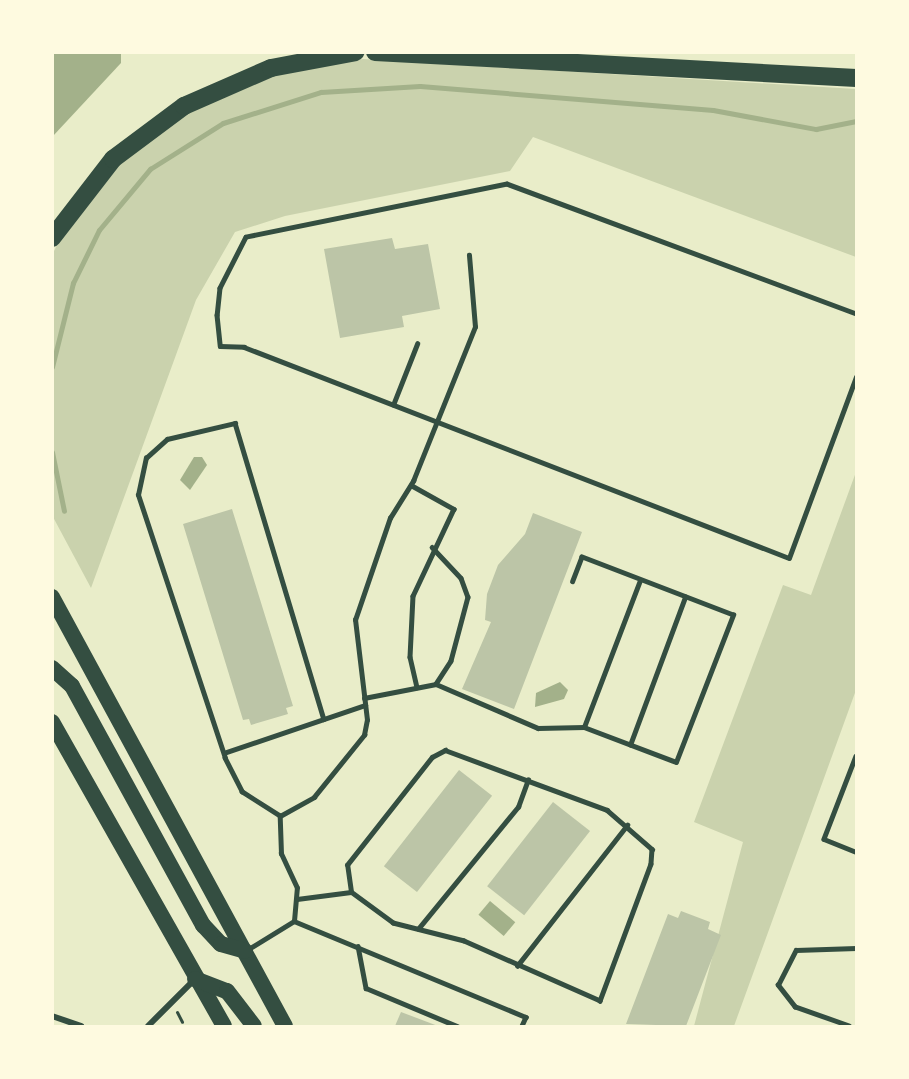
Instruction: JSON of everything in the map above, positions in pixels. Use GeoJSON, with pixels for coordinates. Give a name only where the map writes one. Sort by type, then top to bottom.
{"type":"FeatureCollection","features":[{"type":"Feature","properties":{"kind":"highway"},"geometry":{"type":"LineString","coordinates":[[52,238],[113,159],[184,106],[251,74],[356,52]]}},
{"type":"Feature","properties":{"kind":"highway"},"geometry":{"type":"LineString","coordinates":[[375,52],[856,78]]}},
{"type":"Feature","properties":{"kind":"highway"},"geometry":{"type":"LineString","coordinates":[[52,597],[285,1026]]}},
{"type":"Feature","properties":{"kind":"highway"},"geometry":{"type":"LineString","coordinates":[[52,668],[72,686],[203,925],[221,944],[245,951]]}},
{"type":"Feature","properties":{"kind":"highway"},"geometry":{"type":"LineString","coordinates":[[52,722],[195,979],[224,1026]]}},
{"type":"Feature","properties":{"kind":"highway"},"geometry":{"type":"LineString","coordinates":[[195,979],[226,991],[254,1026]]}},
{"type":"Feature","properties":{"kind":"street"},"geometry":{"type":"LineString","coordinates":[[148,1026],[195,979]]}},
{"type":"Feature","properties":{"kind":"street"},"geometry":{"type":"LineString","coordinates":[[52,1016],[81,1026]]}},
{"type":"Feature","properties":{"kind":"lane"},"geometry":{"type":"LineString","coordinates":[[856,314],[507,184],[246,237],[220,288],[220,346],[244,347],[789,558],[856,377]]}},
{"type":"Feature","properties":{"kind":"lane"},"geometry":{"type":"LineString","coordinates":[[280,816],[314,797],[364,735],[365,705],[356,639],[360,599],[390,518],[411,485],[475,327],[469,255]]}},
{"type":"Feature","properties":{"kind":"lane"},"geometry":{"type":"LineString","coordinates":[[393,405],[417,344]]}},
{"type":"Feature","properties":{"kind":"lane"},"geometry":{"type":"LineString","coordinates":[[280,816],[242,792],[224,753],[138,495],[146,458],[167,438],[235,423],[324,718]]}},
{"type":"Feature","properties":{"kind":"lane"},"geometry":{"type":"LineString","coordinates":[[411,485],[454,509],[432,547],[413,596],[409,628],[417,687]]}},
{"type":"Feature","properties":{"kind":"lane"},"geometry":{"type":"LineString","coordinates":[[432,547],[461,578],[468,597],[451,661],[436,684]]}},
{"type":"Feature","properties":{"kind":"lane"},"geometry":{"type":"LineString","coordinates":[[364,698],[436,684],[538,728],[584,727],[676,762],[733,615],[582,557],[573,581]]}},
{"type":"Feature","properties":{"kind":"lane"},"geometry":{"type":"LineString","coordinates":[[584,727],[640,580]]}},
{"type":"Feature","properties":{"kind":"lane"},"geometry":{"type":"LineString","coordinates":[[630,745],[686,597]]}},
{"type":"Feature","properties":{"kind":"lane"},"geometry":{"type":"LineString","coordinates":[[224,753],[365,705]]}},
{"type":"Feature","properties":{"kind":"lane"},"geometry":{"type":"LineString","coordinates":[[297,899],[351,892],[393,923],[464,941],[600,1001],[651,864],[652,849],[607,810],[445,750],[432,758],[347,865],[351,892]]}},
{"type":"Feature","properties":{"kind":"lane"},"geometry":{"type":"LineString","coordinates":[[856,756],[824,839],[856,852]]}},
{"type":"Feature","properties":{"kind":"lane"},"geometry":{"type":"LineString","coordinates":[[418,929],[518,807],[528,780]]}},
{"type":"Feature","properties":{"kind":"lane"},"geometry":{"type":"LineString","coordinates":[[280,816],[281,854],[297,899],[294,921]]}},
{"type":"Feature","properties":{"kind":"lane"},"geometry":{"type":"LineString","coordinates":[[517,966],[627,825]]}},
{"type":"Feature","properties":{"kind":"lane"},"geometry":{"type":"LineString","coordinates":[[245,951],[294,921]]}},
{"type":"Feature","properties":{"kind":"lane"},"geometry":{"type":"LineString","coordinates":[[294,921],[526,1017],[522,1026]]}},
{"type":"Feature","properties":{"kind":"lane"},"geometry":{"type":"LineString","coordinates":[[358,946],[366,988],[457,1026]]}},
{"type":"Feature","properties":{"kind":"lane"},"geometry":{"type":"LineString","coordinates":[[849,1026],[795,1007],[778,985],[796,950],[856,948]]}},
{"type":"Feature","properties":{"kind":"shaded area"},"geometry":{"type":"Polygon","coordinates":[[[53,52],[121,53],[121,63],[53,136],[53,52]]]}},
{"type":"Feature","properties":{"kind":"shaded area"},"geometry":{"type":"Polygon","coordinates":[[[363,59],[856,89],[856,257],[533,137],[510,171],[285,216],[235,232],[196,300],[91,588],[53,517],[52,255],[62,235],[122,160],[190,109],[262,77],[363,59]]]}},
{"type":"Feature","properties":{"kind":"shaded area"},"geometry":{"type":"Polygon","coordinates":[[[194,457],[202,457],[207,465],[190,490],[180,480],[194,457]]]}},
{"type":"Feature","properties":{"kind":"shaded area"},"geometry":{"type":"Polygon","coordinates":[[[856,472],[856,690],[734,1026],[694,1026],[743,842],[694,822],[783,585],[811,595],[856,472]]]}},
{"type":"Feature","properties":{"kind":"shaded area"},"geometry":{"type":"Polygon","coordinates":[[[560,682],[568,690],[564,699],[535,707],[536,693],[560,682]]]}},
{"type":"Feature","properties":{"kind":"shaded area"},"geometry":{"type":"Polygon","coordinates":[[[490,901],[515,922],[504,936],[478,915],[490,901]]]}},
{"type":"Feature","properties":{"kind":"building"},"geometry":{"type":"Polygon","coordinates":[[[392,238],[395,249],[428,244],[440,309],[402,316],[404,327],[340,338],[324,249],[392,238]]]}},
{"type":"Feature","properties":{"kind":"building"},"geometry":{"type":"Polygon","coordinates":[[[232,509],[293,706],[286,708],[288,714],[251,725],[249,719],[243,720],[183,524],[232,509]]]}},
{"type":"Feature","properties":{"kind":"building"},"geometry":{"type":"Polygon","coordinates":[[[533,513],[582,532],[514,709],[462,689],[491,622],[485,620],[487,594],[498,565],[525,534],[533,513]]]}},
{"type":"Feature","properties":{"kind":"building"},"geometry":{"type":"Polygon","coordinates":[[[459,770],[492,796],[417,892],[384,866],[459,770]]]}},
{"type":"Feature","properties":{"kind":"building"},"geometry":{"type":"Polygon","coordinates":[[[553,802],[590,831],[524,915],[487,886],[553,802]]]}},
{"type":"Feature","properties":{"kind":"building"},"geometry":{"type":"Polygon","coordinates":[[[681,911],[710,922],[708,929],[721,935],[686,1026],[626,1024],[668,914],[678,918],[681,911]]]}},
{"type":"Feature","properties":{"kind":"building"},"geometry":{"type":"Polygon","coordinates":[[[401,1012],[438,1026],[395,1026],[401,1012]]]}},
{"type":"Feature","properties":{"kind":"waterway"},"geometry":{"type":"LineString","coordinates":[[52,367],[73,283],[99,230],[150,169],[223,123],[321,92],[420,86],[713,110],[816,129],[856,121]]}},
{"type":"Feature","properties":{"kind":"waterway"},"geometry":{"type":"LineString","coordinates":[[52,452],[64,511]]}}]}
